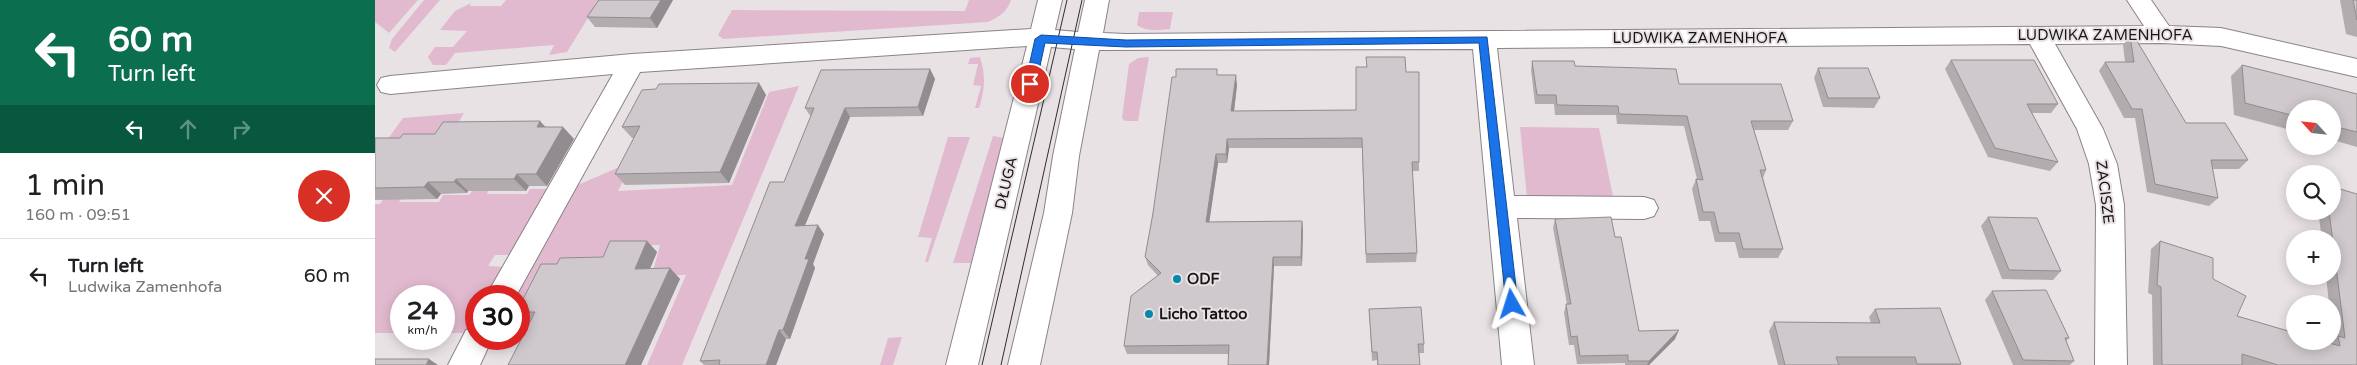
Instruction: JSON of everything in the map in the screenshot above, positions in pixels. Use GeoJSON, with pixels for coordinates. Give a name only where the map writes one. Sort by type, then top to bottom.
{"type":"FeatureCollection","features":[{"type":"Feature","properties":{"kind":"street","name":"DŁUGA"},"geometry":{"type":"LineString","coordinates":[[962,365],[1050,0]]}},
{"type":"Feature","properties":{"kind":"street"},"geometry":{"type":"LineString","coordinates":[[1024,365],[1058,214],[1066,156],[1097,0]]}},
{"type":"Feature","properties":{"kind":"street"},"geometry":{"type":"LineString","coordinates":[[2139,0],[2162,34]]}},
{"type":"Feature","properties":{"kind":"street","name":"LUDWIKA ZAMENHOFA"},"geometry":{"type":"LineString","coordinates":[[390,85],[632,63],[1020,37],[1126,44],[1483,39],[2162,34],[2221,37],[2357,68]]}},
{"type":"Feature","properties":{"kind":"street","name":"ZACISZE"},"geometry":{"type":"LineString","coordinates":[[2038,35],[2090,129],[2103,164],[2110,205],[2111,365]]}},
{"type":"Feature","properties":{"kind":"street"},"geometry":{"type":"LineString","coordinates":[[1483,39],[1518,365]]}},
{"type":"Feature","properties":{"kind":"street"},"geometry":{"type":"LineString","coordinates":[[507,285],[632,63]]}},
{"type":"Feature","properties":{"kind":"street"},"geometry":{"type":"LineString","coordinates":[[1502,206],[1644,208]]}},
{"type":"Feature","properties":{"kind":"street"},"geometry":{"type":"LineString","coordinates":[[464,365],[472,350]]}},
{"type":"Feature","properties":{"kind":"shaded area"},"geometry":{"type":"Polygon","coordinates":[[[375,0],[418,0],[389,33],[375,22],[375,0]]]}},
{"type":"Feature","properties":{"kind":"shaded area"},"geometry":{"type":"Polygon","coordinates":[[[424,0],[440,0],[395,52],[389,48],[392,39],[424,0]]]}},
{"type":"Feature","properties":{"kind":"shaded area"},"geometry":{"type":"Polygon","coordinates":[[[506,0],[604,0],[596,5],[567,52],[549,55],[554,45],[455,53],[446,65],[433,65],[428,57],[435,47],[453,47],[467,31],[440,30],[455,11],[471,3],[470,6],[501,6],[506,0]]]}},
{"type":"Feature","properties":{"kind":"shaded area"},"geometry":{"type":"Polygon","coordinates":[[[969,0],[1011,0],[1002,14],[988,22],[723,39],[718,35],[732,10],[965,11],[969,0]]]}},
{"type":"Feature","properties":{"kind":"shaded area"},"geometry":{"type":"Polygon","coordinates":[[[1139,12],[1173,12],[1170,29],[1144,29],[1137,25],[1139,12]]]}},
{"type":"Feature","properties":{"kind":"shaded area"},"geometry":{"type":"Polygon","coordinates":[[[980,57],[984,76],[984,89],[979,108],[975,108],[981,86],[973,85],[978,64],[968,64],[970,58],[980,57]]]}},
{"type":"Feature","properties":{"kind":"shaded area"},"geometry":{"type":"Polygon","coordinates":[[[1149,57],[1138,121],[1125,121],[1122,118],[1129,64],[1138,58],[1149,57]]]}},
{"type":"Feature","properties":{"kind":"shaded area"},"geometry":{"type":"Polygon","coordinates":[[[799,86],[682,365],[647,365],[686,275],[652,275],[660,245],[618,246],[607,263],[550,271],[530,303],[530,285],[520,285],[571,188],[633,161],[618,191],[732,185],[769,92],[799,86]]]}},
{"type":"Feature","properties":{"kind":"shaded area"},"geometry":{"type":"Polygon","coordinates":[[[464,113],[446,144],[382,147],[403,118],[464,113]]]}},
{"type":"Feature","properties":{"kind":"shaded area"},"geometry":{"type":"Polygon","coordinates":[[[1520,127],[1599,128],[1614,201],[1527,198],[1520,127]]]}},
{"type":"Feature","properties":{"kind":"shaded area"},"geometry":{"type":"Polygon","coordinates":[[[993,136],[1004,138],[971,263],[953,263],[993,136]]]}},
{"type":"Feature","properties":{"kind":"shaded area"},"geometry":{"type":"Polygon","coordinates":[[[948,137],[970,137],[928,262],[925,262],[932,238],[918,237],[948,137]]]}},
{"type":"Feature","properties":{"kind":"shaded area"},"geometry":{"type":"Polygon","coordinates":[[[474,189],[489,189],[487,194],[527,194],[530,189],[551,189],[512,255],[495,255],[488,266],[506,267],[495,285],[465,285],[465,333],[455,333],[455,285],[390,285],[390,333],[375,333],[375,204],[380,204],[385,197],[402,197],[399,202],[439,202],[443,195],[469,195],[474,189]]]}},
{"type":"Feature","properties":{"kind":"shaded area"},"geometry":{"type":"Polygon","coordinates":[[[902,337],[893,365],[880,365],[888,338],[902,337]]]}},
{"type":"Feature","properties":{"kind":"building"},"geometry":{"type":"Polygon","coordinates":[[[599,0],[661,0],[650,18],[587,17],[599,0]]]}},
{"type":"Feature","properties":{"kind":"building"},"geometry":{"type":"Polygon","coordinates":[[[2353,0],[2357,0],[2357,20],[2353,0]]]}},
{"type":"Feature","properties":{"kind":"building"},"geometry":{"type":"Polygon","coordinates":[[[2130,36],[2134,36],[2186,123],[2225,123],[2248,160],[2211,160],[2218,198],[2155,184],[2142,109],[2132,109],[2105,62],[2134,62],[2130,36]]]}},
{"type":"Feature","properties":{"kind":"building"},"geometry":{"type":"Polygon","coordinates":[[[1366,57],[1405,57],[1406,72],[1419,72],[1419,162],[1412,162],[1417,253],[1366,254],[1362,138],[1227,139],[1226,154],[1216,154],[1206,222],[1302,221],[1301,257],[1273,257],[1267,365],[1228,365],[1229,345],[1124,346],[1131,296],[1161,273],[1145,257],[1172,77],[1176,77],[1176,69],[1217,69],[1217,75],[1236,75],[1231,111],[1356,110],[1356,67],[1367,67],[1366,57]]]}},
{"type":"Feature","properties":{"kind":"building"},"geometry":{"type":"Polygon","coordinates":[[[1951,60],[2034,60],[2058,104],[2027,104],[2058,162],[1995,148],[1951,60]]]}},
{"type":"Feature","properties":{"kind":"building"},"geometry":{"type":"Polygon","coordinates":[[[1532,61],[1574,61],[1575,66],[1676,69],[1679,84],[1781,84],[1793,121],[1751,121],[1766,170],[1760,170],[1783,249],[1743,249],[1739,233],[1719,233],[1714,212],[1703,212],[1696,179],[1703,180],[1687,116],[1619,114],[1618,106],[1557,105],[1556,95],[1537,95],[1532,61]]]}},
{"type":"Feature","properties":{"kind":"building"},"geometry":{"type":"Polygon","coordinates":[[[2242,65],[2357,94],[2357,132],[2341,128],[2341,100],[2286,100],[2286,114],[2245,103],[2242,65]]]}},
{"type":"Feature","properties":{"kind":"building"},"geometry":{"type":"Polygon","coordinates":[[[1818,68],[1868,68],[1880,98],[1828,98],[1818,68]]]}},
{"type":"Feature","properties":{"kind":"building"},"geometry":{"type":"Polygon","coordinates":[[[930,69],[918,107],[845,108],[795,226],[818,225],[805,259],[809,259],[783,330],[779,330],[766,365],[719,365],[720,360],[700,361],[770,182],[784,182],[814,108],[805,108],[821,70],[930,69]]]}},
{"type":"Feature","properties":{"kind":"building"},"geometry":{"type":"Polygon","coordinates":[[[759,83],[720,172],[615,174],[640,126],[622,127],[642,90],[656,89],[659,84],[759,83]]]}},
{"type":"Feature","properties":{"kind":"building"},"geometry":{"type":"Polygon","coordinates":[[[540,121],[537,127],[563,127],[536,174],[517,174],[514,179],[456,179],[454,182],[428,182],[424,187],[375,188],[375,138],[400,138],[403,134],[435,134],[443,122],[540,121]]]}},
{"type":"Feature","properties":{"kind":"building"},"geometry":{"type":"Polygon","coordinates":[[[2341,189],[2357,194],[2357,365],[2278,365],[2242,354],[2242,365],[2162,365],[2161,287],[2157,285],[2160,241],[2213,258],[2213,279],[2246,296],[2237,316],[2286,330],[2286,350],[2341,350],[2341,337],[2345,338],[2338,285],[2341,285],[2341,230],[2331,230],[2330,220],[2341,220],[2341,189]]]}},
{"type":"Feature","properties":{"kind":"building"},"geometry":{"type":"Polygon","coordinates":[[[1611,217],[1615,237],[1621,237],[1639,331],[1679,330],[1649,361],[1628,361],[1628,355],[1580,356],[1577,336],[1571,337],[1566,304],[1571,304],[1555,219],[1611,217]]]}},
{"type":"Feature","properties":{"kind":"building"},"geometry":{"type":"Polygon","coordinates":[[[1988,217],[2037,218],[2061,271],[2009,270],[1988,217]]]}},
{"type":"Feature","properties":{"kind":"building"},"geometry":{"type":"Polygon","coordinates":[[[610,241],[647,241],[635,269],[670,268],[625,365],[508,365],[516,350],[530,350],[530,322],[535,312],[530,312],[530,286],[541,264],[557,264],[560,258],[603,257],[610,241]]]}},
{"type":"Feature","properties":{"kind":"building"},"geometry":{"type":"Polygon","coordinates":[[[2046,290],[2069,338],[2065,338],[2074,361],[2023,360],[1992,291],[2046,290]]]}},
{"type":"Feature","properties":{"kind":"building"},"geometry":{"type":"Polygon","coordinates":[[[1421,307],[1424,344],[1418,344],[1420,365],[1378,365],[1377,352],[1372,352],[1369,309],[1421,307]]]}},
{"type":"Feature","properties":{"kind":"building"},"geometry":{"type":"Polygon","coordinates":[[[1940,308],[1961,364],[1917,364],[1915,357],[1836,357],[1839,365],[1785,365],[1774,322],[1880,323],[1875,309],[1940,308]]]}},
{"type":"Feature","properties":{"kind":"building"},"geometry":{"type":"Polygon","coordinates":[[[375,359],[429,359],[426,365],[375,365],[375,359]]]}},
{"type":"Feature","properties":{"kind":"tram line"},"geometry":{"type":"LineString","coordinates":[[982,365],[1067,0]]}},
{"type":"Feature","properties":{"kind":"tram line"},"geometry":{"type":"LineString","coordinates":[[1001,365],[1082,0]]}},
{"type":"Feature","properties":{"kind":"place","name":"ODF"},"geometry":{"type":"Point","coordinates":[1177,279]}},
{"type":"Feature","properties":{"kind":"place","name":"Licho Tattoo"},"geometry":{"type":"Point","coordinates":[1149,314]}},
{"type":"Feature","properties":{"kind":"route"},"geometry":{"type":"LineString","coordinates":[[1030,84],[1041,39],[1126,44],[1483,39],[1486,49],[1512,304]]}}]}
